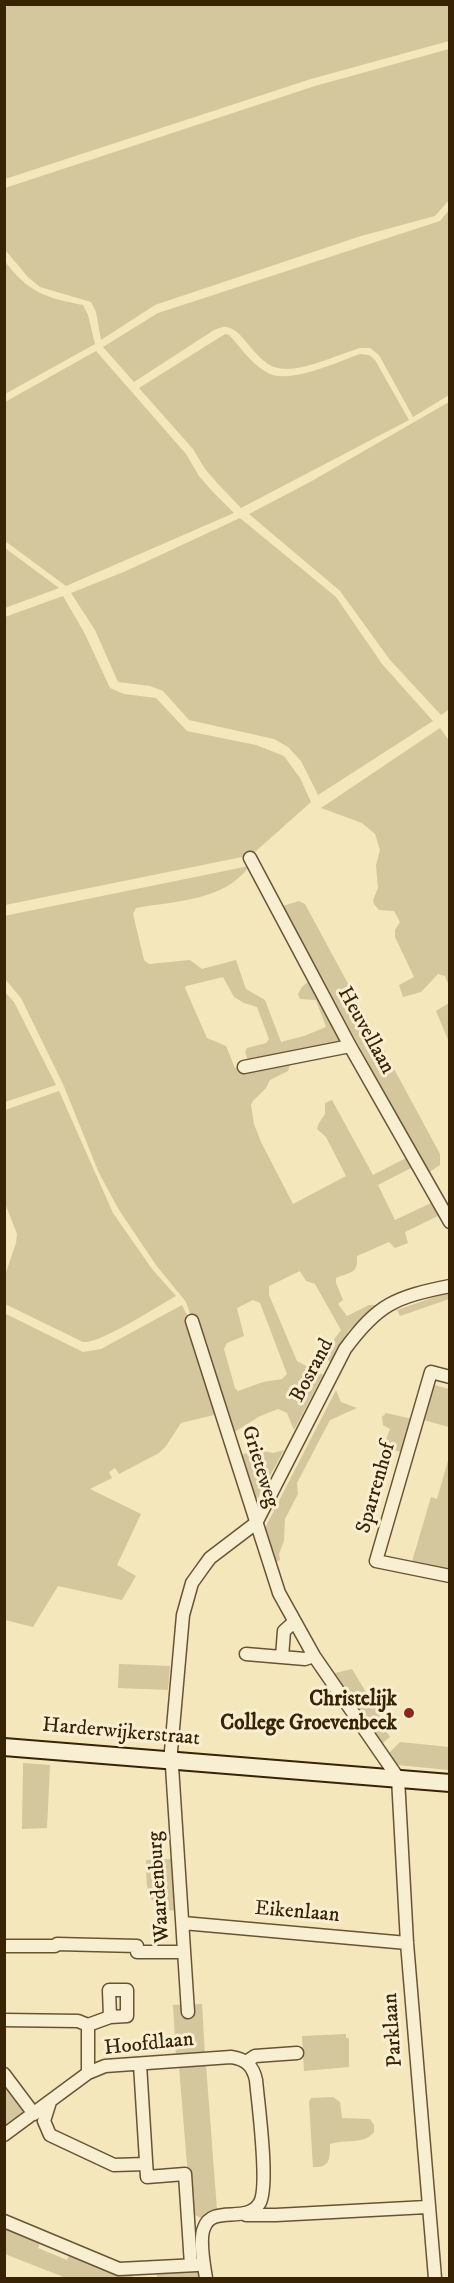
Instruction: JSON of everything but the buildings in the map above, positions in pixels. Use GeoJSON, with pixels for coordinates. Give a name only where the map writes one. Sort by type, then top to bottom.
{"type":"FeatureCollection","features":[{"type":"Feature","properties":{"kind":"main road","name":"Harderwijkerstraat"},"geometry":{"type":"LineString","coordinates":[[4,1747],[450,1783]]}},
{"type":"Feature","properties":{"kind":"street","name":"Heuvellaan"},"geometry":{"type":"LineString","coordinates":[[250,858],[350,1046],[450,1222]]}},
{"type":"Feature","properties":{"kind":"street"},"geometry":{"type":"LineString","coordinates":[[244,1067],[350,1046]]}},
{"type":"Feature","properties":{"kind":"street","name":"Bosrand"},"geometry":{"type":"LineString","coordinates":[[256,1523],[345,1349],[358,1331],[377,1312],[410,1294],[450,1286]]}},
{"type":"Feature","properties":{"kind":"street","name":"Grieteweg"},"geometry":{"type":"LineString","coordinates":[[192,1321],[274,1582],[314,1656],[398,1778]]}},
{"type":"Feature","properties":{"kind":"street","name":"Sparrenhof"},"geometry":{"type":"LineString","coordinates":[[450,1377],[431,1372],[376,1562],[450,1576]]}},
{"type":"Feature","properties":{"kind":"street","name":"Waardenburg"},"geometry":{"type":"LineString","coordinates":[[188,2012],[171,1760],[182,1626],[186,1599],[192,1583],[210,1558],[256,1523]]}},
{"type":"Feature","properties":{"kind":"street"},"geometry":{"type":"LineString","coordinates":[[282,1657],[284,1631],[294,1622]]}},
{"type":"Feature","properties":{"kind":"street"},"geometry":{"type":"LineString","coordinates":[[246,1654],[305,1659],[314,1656]]}},
{"type":"Feature","properties":{"kind":"street","name":"Parklaan"},"geometry":{"type":"LineString","coordinates":[[398,1778],[407,1943],[427,2207],[435,2278]]}},
{"type":"Feature","properties":{"kind":"street","name":"Eikenlaan"},"geometry":{"type":"LineString","coordinates":[[183,1923],[407,1943]]}},
{"type":"Feature","properties":{"kind":"street"},"geometry":{"type":"LineString","coordinates":[[4,1946],[55,1946],[57,1944],[137,1946],[137,1952],[184,1952]]}},
{"type":"Feature","properties":{"kind":"street"},"geometry":{"type":"LineString","coordinates":[[4,2020],[78,2021],[88,2025],[110,2017]]}},
{"type":"Feature","properties":{"kind":"street"},"geometry":{"type":"LineString","coordinates":[[88,2025],[88,2073]]}},
{"type":"Feature","properties":{"kind":"street","name":"Hoofdlaan"},"geometry":{"type":"LineString","coordinates":[[4,2135],[88,2073],[105,2066],[231,2057],[246,2062],[255,2056],[297,2053]]}},
{"type":"Feature","properties":{"kind":"street"},"geometry":{"type":"LineString","coordinates":[[245,2215],[260,2204],[264,2191],[255,2072],[246,2062]]}},
{"type":"Feature","properties":{"kind":"street"},"geometry":{"type":"LineString","coordinates":[[140,2064],[147,2177],[184,2174],[191,2265]]}},
{"type":"Feature","properties":{"kind":"street"},"geometry":{"type":"LineString","coordinates":[[4,2074],[34,2114]]}},
{"type":"Feature","properties":{"kind":"street"},"geometry":{"type":"LineString","coordinates":[[50,2102],[44,2121],[50,2135],[114,2165],[146,2164]]}},
{"type":"Feature","properties":{"kind":"street"},"geometry":{"type":"LineString","coordinates":[[206,2278],[202,2234],[207,2222],[218,2215],[276,2215],[427,2207]]}},
{"type":"Feature","properties":{"kind":"street"},"geometry":{"type":"LineString","coordinates":[[4,2220],[119,2269],[205,2265]]}},
{"type":"Feature","properties":{"kind":"shaded area"},"geometry":{"type":"Polygon","coordinates":[[[9,5],[449,5],[449,41],[311,79],[5,179],[4,8],[9,5]]]}},
{"type":"Feature","properties":{"kind":"shaded area"},"geometry":{"type":"Polygon","coordinates":[[[449,49],[449,200],[435,216],[361,236],[155,305],[101,340],[96,312],[91,302],[40,287],[28,277],[6,251],[5,188],[315,86],[449,49]]]}},
{"type":"Feature","properties":{"kind":"shaded area"},"geometry":{"type":"Polygon","coordinates":[[[449,210],[449,395],[413,417],[379,355],[370,348],[360,348],[308,366],[278,368],[263,360],[233,329],[224,327],[214,330],[134,382],[103,347],[158,313],[440,221],[449,210]]]}},
{"type":"Feature","properties":{"kind":"shaded area"},"geometry":{"type":"Polygon","coordinates":[[[4,260],[21,280],[38,292],[58,300],[83,305],[88,315],[95,344],[5,394],[4,260]]]}},
{"type":"Feature","properties":{"kind":"shaded area"},"geometry":{"type":"Polygon","coordinates":[[[225,334],[229,335],[264,371],[279,376],[302,374],[360,354],[369,355],[375,360],[409,420],[241,508],[205,469],[193,449],[139,388],[225,334]]]}},
{"type":"Feature","properties":{"kind":"shaded area"},"geometry":{"type":"Polygon","coordinates":[[[96,351],[186,454],[199,476],[234,513],[66,586],[5,541],[5,402],[96,351]]]}},
{"type":"Feature","properties":{"kind":"shaded area"},"geometry":{"type":"Polygon","coordinates":[[[449,402],[450,709],[441,715],[390,660],[340,591],[249,514],[310,482],[449,402]]]}},
{"type":"Feature","properties":{"kind":"shaded area"},"geometry":{"type":"Polygon","coordinates":[[[240,518],[336,597],[382,664],[433,721],[318,795],[301,761],[288,747],[274,739],[189,720],[163,691],[150,686],[118,682],[95,630],[71,593],[126,571],[240,518]]]}},
{"type":"Feature","properties":{"kind":"shaded area"},"geometry":{"type":"Polygon","coordinates":[[[5,548],[59,588],[5,608],[5,548]]]}},
{"type":"Feature","properties":{"kind":"shaded area"},"geometry":{"type":"Polygon","coordinates":[[[63,596],[85,634],[110,688],[124,694],[156,698],[187,731],[256,745],[284,756],[300,778],[311,802],[256,851],[247,856],[5,905],[5,617],[63,596]]]}},
{"type":"Feature","properties":{"kind":"shaded area"},"geometry":{"type":"Polygon","coordinates":[[[440,728],[450,742],[449,986],[445,976],[438,974],[421,992],[403,997],[399,985],[414,977],[395,937],[395,930],[400,922],[394,911],[379,910],[374,904],[373,900],[378,888],[376,865],[380,850],[375,834],[362,823],[321,808],[440,728]]]}},
{"type":"Feature","properties":{"kind":"shaded area"},"geometry":{"type":"Polygon","coordinates":[[[249,866],[239,878],[213,893],[198,898],[136,908],[133,914],[144,960],[149,964],[190,960],[202,969],[236,960],[246,989],[265,1000],[281,1042],[326,1027],[316,1000],[300,999],[298,994],[310,980],[343,1040],[248,1060],[245,1052],[247,1048],[266,1043],[269,1039],[257,1007],[234,997],[223,977],[185,988],[207,1038],[226,1046],[235,1068],[292,1058],[288,1071],[270,1080],[251,1105],[254,1124],[261,1142],[293,1204],[346,1176],[326,1137],[317,1129],[325,1114],[325,1103],[332,1100],[373,1175],[408,1157],[413,1167],[378,1185],[395,1220],[433,1202],[440,1215],[405,1232],[408,1243],[395,1248],[389,1242],[357,1256],[355,1269],[336,1278],[343,1300],[338,1304],[347,1316],[369,1305],[377,1305],[349,1330],[330,1362],[325,1356],[329,1346],[341,1330],[315,1284],[306,1281],[300,1271],[269,1286],[269,1295],[297,1361],[323,1375],[294,1430],[287,1413],[278,1409],[260,1416],[233,1433],[186,1302],[156,1265],[119,1210],[99,1173],[63,1084],[21,998],[5,979],[4,916],[249,866]],[[253,1300],[237,1308],[244,1336],[227,1343],[224,1349],[235,1388],[238,1391],[263,1382],[282,1379],[287,1374],[260,1303],[253,1300]]]}},
{"type":"Feature","properties":{"kind":"shaded area"},"geometry":{"type":"Polygon","coordinates":[[[299,901],[305,904],[440,1154],[440,1165],[428,1173],[283,906],[299,901]]]}},
{"type":"Feature","properties":{"kind":"shaded area"},"geometry":{"type":"Polygon","coordinates":[[[4,991],[14,1002],[56,1085],[5,1102],[4,991]]]}},
{"type":"Feature","properties":{"kind":"shaded area"},"geometry":{"type":"Polygon","coordinates":[[[449,1003],[449,1042],[436,1011],[449,1003]]]}},
{"type":"Feature","properties":{"kind":"shaded area"},"geometry":{"type":"Polygon","coordinates":[[[59,1091],[113,1213],[152,1269],[176,1296],[115,1331],[83,1342],[5,1304],[5,1275],[17,1234],[5,1203],[5,1110],[59,1091]]]}},
{"type":"Feature","properties":{"kind":"shaded area"},"geometry":{"type":"Polygon","coordinates":[[[449,1292],[449,1299],[400,1316],[397,1310],[449,1292]]]}},
{"type":"Feature","properties":{"kind":"shaded area"},"geometry":{"type":"Polygon","coordinates":[[[182,1305],[191,1323],[218,1414],[181,1423],[159,1453],[119,1474],[115,1468],[109,1472],[112,1478],[90,1489],[141,1514],[117,1565],[136,1576],[122,1600],[58,1586],[33,1627],[5,1620],[4,1313],[83,1352],[101,1349],[182,1305]]]}},
{"type":"Feature","properties":{"kind":"shaded area"},"geometry":{"type":"Polygon","coordinates":[[[434,1385],[449,1389],[449,1427],[420,1419],[429,1387],[433,1388],[434,1385]]]}},
{"type":"Feature","properties":{"kind":"shaded area"},"geometry":{"type":"Polygon","coordinates":[[[336,1390],[341,1402],[357,1408],[330,1420],[297,1483],[298,1494],[285,1519],[280,1560],[275,1563],[265,1528],[336,1390]]]}},
{"type":"Feature","properties":{"kind":"shaded area"},"geometry":{"type":"Polygon","coordinates":[[[386,1413],[412,1419],[402,1452],[384,1445],[390,1429],[383,1425],[382,1417],[386,1413]]]}},
{"type":"Feature","properties":{"kind":"shaded area"},"geometry":{"type":"Polygon","coordinates":[[[259,1450],[273,1453],[284,1450],[258,1498],[252,1496],[240,1455],[259,1450]]]}},
{"type":"Feature","properties":{"kind":"shaded area"},"geometry":{"type":"Polygon","coordinates":[[[449,1457],[449,1572],[411,1565],[431,1497],[437,1499],[449,1457]]]}},
{"type":"Feature","properties":{"kind":"shaded area"},"geometry":{"type":"Polygon","coordinates":[[[119,1664],[170,1666],[168,1690],[118,1688],[119,1664]]]}},
{"type":"Feature","properties":{"kind":"shaded area"},"geometry":{"type":"Polygon","coordinates":[[[352,1669],[381,1717],[381,1723],[390,1737],[382,1744],[331,1674],[352,1669]]]}},
{"type":"Feature","properties":{"kind":"shaded area"},"geometry":{"type":"Polygon","coordinates":[[[400,1742],[449,1747],[449,1770],[397,1765],[389,1753],[400,1742]]]}},
{"type":"Feature","properties":{"kind":"shaded area"},"geometry":{"type":"Polygon","coordinates":[[[23,1763],[50,1765],[47,1828],[22,1829],[23,1763]]]}},
{"type":"Feature","properties":{"kind":"shaded area"},"geometry":{"type":"Polygon","coordinates":[[[172,1859],[176,1911],[165,1909],[152,1901],[146,1878],[146,1860],[172,1859]]]}},
{"type":"Feature","properties":{"kind":"shaded area"},"geometry":{"type":"Polygon","coordinates":[[[202,2004],[205,2055],[176,2057],[173,2005],[202,2004]]]}},
{"type":"Feature","properties":{"kind":"shaded area"},"geometry":{"type":"Polygon","coordinates":[[[346,2034],[346,2038],[349,2038],[349,2067],[304,2071],[302,2036],[346,2034]]]}},
{"type":"Feature","properties":{"kind":"shaded area"},"geometry":{"type":"Polygon","coordinates":[[[206,2065],[217,2210],[203,2219],[191,2213],[179,2067],[206,2065]]]}},
{"type":"Feature","properties":{"kind":"shaded area"},"geometry":{"type":"Polygon","coordinates":[[[4,2080],[24,2110],[22,2116],[4,2130],[4,2080]]]}},
{"type":"Feature","properties":{"kind":"shaded area"},"geometry":{"type":"Polygon","coordinates":[[[333,2097],[340,2102],[342,2118],[370,2119],[374,2125],[374,2132],[365,2139],[330,2144],[330,2154],[326,2164],[313,2167],[309,2102],[311,2098],[333,2097]]]}},
{"type":"Feature","properties":{"kind":"shaded area"},"geometry":{"type":"Polygon","coordinates":[[[4,2226],[41,2241],[38,2248],[67,2260],[70,2253],[132,2273],[133,2278],[66,2278],[5,2254],[4,2226]]]}},
{"type":"Feature","properties":{"kind":"shaded area"},"geometry":{"type":"Polygon","coordinates":[[[201,2269],[202,2278],[157,2278],[157,2271],[201,2269]]]}},
{"type":"Feature","properties":{"kind":"place","name":"Christelijk College Groevenbeek"},"geometry":{"type":"Point","coordinates":[409,1713]}}]}
